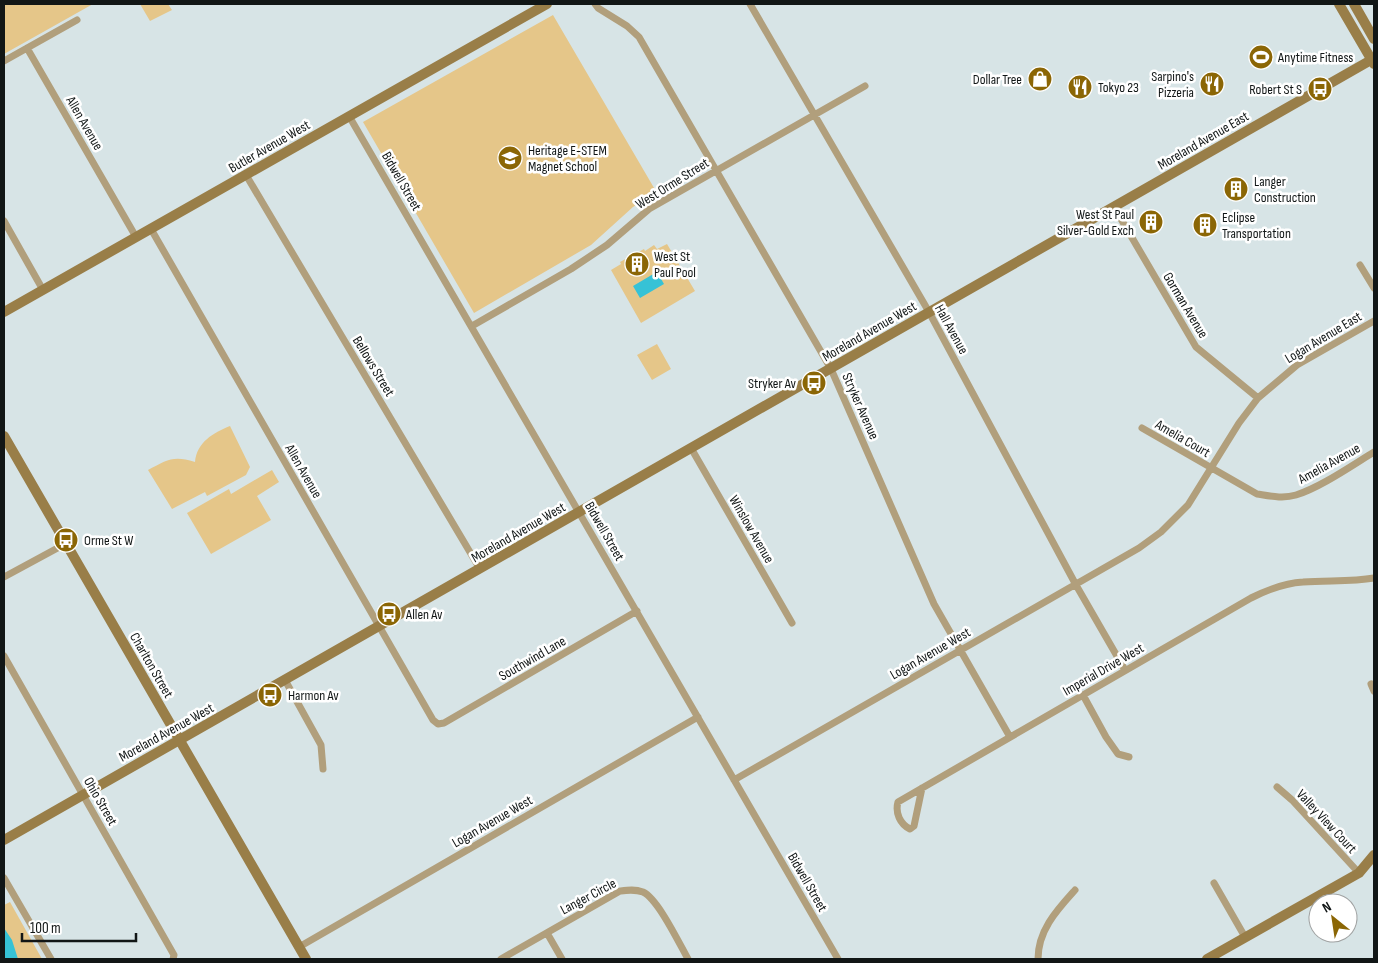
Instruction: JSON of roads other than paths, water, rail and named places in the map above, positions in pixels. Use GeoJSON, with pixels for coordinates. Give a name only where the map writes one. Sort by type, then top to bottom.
{"type":"FeatureCollection","features":[{"type":"Feature","properties":{"kind":"street","name":"Butler Avenue West"},"geometry":{"type":"LineString","coordinates":[[4,312],[547,4]]}},
{"type":"Feature","properties":{"kind":"street","name":"Stryker Avenue"},"geometry":{"type":"LineString","coordinates":[[596,4],[598,8],[627,26],[639,38],[831,368],[934,604],[1010,737]]}},
{"type":"Feature","properties":{"kind":"street","name":"Hall Avenue"},"geometry":{"type":"LineString","coordinates":[[750,4],[929,312],[1076,584],[1125,670]]}},
{"type":"Feature","properties":{"kind":"street"},"geometry":{"type":"LineString","coordinates":[[1339,4],[1373,61]]}},
{"type":"Feature","properties":{"kind":"street"},"geometry":{"type":"LineString","coordinates":[[1354,4],[1374,39]]}},
{"type":"Feature","properties":{"kind":"street"},"geometry":{"type":"LineString","coordinates":[[4,61],[77,20]]}},
{"type":"Feature","properties":{"kind":"street","name":"Allen Avenue"},"geometry":{"type":"LineString","coordinates":[[27,48],[136,237]]}},
{"type":"Feature","properties":{"kind":"street","name":"Moreland Avenue East"},"geometry":{"type":"LineString","coordinates":[[1045,246],[1373,61]]}},
{"type":"Feature","properties":{"kind":"street","name":"West Orme Street"},"geometry":{"type":"LineString","coordinates":[[472,326],[571,269],[607,245],[649,209],[865,86]]}},
{"type":"Feature","properties":{"kind":"street","name":"Bidwell Street"},"geometry":{"type":"LineString","coordinates":[[350,116],[836,959]]}},
{"type":"Feature","properties":{"kind":"street","name":"Bellows Street"},"geometry":{"type":"LineString","coordinates":[[246,175],[480,569]]}},
{"type":"Feature","properties":{"kind":"street","name":"Gorman Avenue"},"geometry":{"type":"LineString","coordinates":[[1114,207],[1196,347],[1258,398]]}},
{"type":"Feature","properties":{"kind":"street"},"geometry":{"type":"LineString","coordinates":[[4,221],[44,290]]}},
{"type":"Feature","properties":{"kind":"street","name":"Allen Avenue"},"geometry":{"type":"LineString","coordinates":[[151,229],[433,720],[438,724]]}},
{"type":"Feature","properties":{"kind":"street","name":"Moreland Avenue West"},"geometry":{"type":"LineString","coordinates":[[4,840],[1045,246]]}},
{"type":"Feature","properties":{"kind":"street"},"geometry":{"type":"LineString","coordinates":[[1360,265],[1374,288]]}},
{"type":"Feature","properties":{"kind":"street","name":"Logan Avenue East"},"geometry":{"type":"LineString","coordinates":[[1139,548],[1161,532],[1188,505],[1212,469],[1238,423],[1258,398],[1297,365],[1374,321]]}},
{"type":"Feature","properties":{"kind":"street","name":"Amelia Court"},"geometry":{"type":"LineString","coordinates":[[1142,428],[1212,469]]}},
{"type":"Feature","properties":{"kind":"street","name":"Charlton Street"},"geometry":{"type":"LineString","coordinates":[[4,436],[306,959]]}},
{"type":"Feature","properties":{"kind":"street","name":"Winslow Avenue"},"geometry":{"type":"LineString","coordinates":[[691,448],[792,623]]}},
{"type":"Feature","properties":{"kind":"street","name":"Amelia Avenue"},"geometry":{"type":"LineString","coordinates":[[1212,469],[1257,494],[1276,497],[1294,495],[1310,489],[1374,452]]}},
{"type":"Feature","properties":{"kind":"street"},"geometry":{"type":"LineString","coordinates":[[4,577],[65,544]]}},
{"type":"Feature","properties":{"kind":"street","name":"Logan Avenue West"},"geometry":{"type":"LineString","coordinates":[[734,780],[1139,548]]}},
{"type":"Feature","properties":{"kind":"street","name":"Imperial Drive West"},"geometry":{"type":"LineString","coordinates":[[922,788],[914,826],[910,829],[905,826],[896,809],[898,802],[922,788],[1010,737],[1083,695],[1125,670],[1251,598],[1270,589],[1301,582],[1374,578]]}},
{"type":"Feature","properties":{"kind":"street","name":"Southwind Lane"},"geometry":{"type":"LineString","coordinates":[[438,724],[444,723],[637,612]]}},
{"type":"Feature","properties":{"kind":"street","name":"Ohio Street"},"geometry":{"type":"LineString","coordinates":[[4,656],[174,955],[173,959]]}},
{"type":"Feature","properties":{"kind":"street"},"geometry":{"type":"LineString","coordinates":[[285,680],[321,745],[323,769]]}},
{"type":"Feature","properties":{"kind":"street"},"geometry":{"type":"LineString","coordinates":[[1083,695],[1106,737],[1118,754],[1129,757]]}},
{"type":"Feature","properties":{"kind":"street","name":"Logan Avenue West"},"geometry":{"type":"LineString","coordinates":[[299,947],[698,717]]}},
{"type":"Feature","properties":{"kind":"street","name":"Valley View Court"},"geometry":{"type":"LineString","coordinates":[[1277,787],[1292,800],[1359,873]]}},
{"type":"Feature","properties":{"kind":"street"},"geometry":{"type":"LineString","coordinates":[[1207,959],[1359,873],[1374,855]]}},
{"type":"Feature","properties":{"kind":"street"},"geometry":{"type":"LineString","coordinates":[[4,878],[51,959]]}},
{"type":"Feature","properties":{"kind":"street"},"geometry":{"type":"LineString","coordinates":[[1214,883],[1245,937]]}},
{"type":"Feature","properties":{"kind":"street","name":"Langer Circle"},"geometry":{"type":"LineString","coordinates":[[501,959],[620,891],[632,889],[644,892],[656,903],[688,959]]}},
{"type":"Feature","properties":{"kind":"street"},"geometry":{"type":"LineString","coordinates":[[1038,959],[1043,933],[1054,913],[1075,890]]}},
{"type":"Feature","properties":{"kind":"street"},"geometry":{"type":"LineString","coordinates":[[547,933],[562,959]]}},
{"type":"Feature","properties":{"kind":"water"},"geometry":{"type":"Polygon","coordinates":[[[656,270],[664,284],[640,298],[633,286],[655,273],[654,271],[656,270]]]}},
{"type":"Feature","properties":{"kind":"water"},"geometry":{"type":"Polygon","coordinates":[[[4,928],[12,940],[18,959],[4,959],[4,928]]]}},
{"type":"Feature","properties":{"kind":"place","name":"Anytime Fitness"},"geometry":{"type":"Point","coordinates":[1261,57]}},
{"type":"Feature","properties":{"kind":"place","name":"Dollar Tree"},"geometry":{"type":"Point","coordinates":[1040,79]}},
{"type":"Feature","properties":{"kind":"place","name":"Sarpino's Pizzeria"},"geometry":{"type":"Point","coordinates":[1212,84]}},
{"type":"Feature","properties":{"kind":"place","name":"Tokyo 23"},"geometry":{"type":"Point","coordinates":[1080,87]}},
{"type":"Feature","properties":{"kind":"place","name":"Robert St S"},"geometry":{"type":"Point","coordinates":[1320,89]}},
{"type":"Feature","properties":{"kind":"place","name":"Heritage E-STEM Magnet School"},"geometry":{"type":"Point","coordinates":[510,158]}},
{"type":"Feature","properties":{"kind":"place","name":"Langer Construction"},"geometry":{"type":"Point","coordinates":[1236,189]}},
{"type":"Feature","properties":{"kind":"place","name":"West St Paul Silver-Gold Exch"},"geometry":{"type":"Point","coordinates":[1151,222]}},
{"type":"Feature","properties":{"kind":"place","name":"Eclipse Transportation"},"geometry":{"type":"Point","coordinates":[1205,225]}},
{"type":"Feature","properties":{"kind":"place","name":"West St Paul Pool"},"geometry":{"type":"Point","coordinates":[637,264]}},
{"type":"Feature","properties":{"kind":"place","name":"Stryker Av"},"geometry":{"type":"Point","coordinates":[814,383]}},
{"type":"Feature","properties":{"kind":"place","name":"Orme St W"},"geometry":{"type":"Point","coordinates":[66,540]}},
{"type":"Feature","properties":{"kind":"place","name":"Allen Av"},"geometry":{"type":"Point","coordinates":[389,614]}},
{"type":"Feature","properties":{"kind":"place","name":"Harmon Av"},"geometry":{"type":"Point","coordinates":[270,695]}}]}
